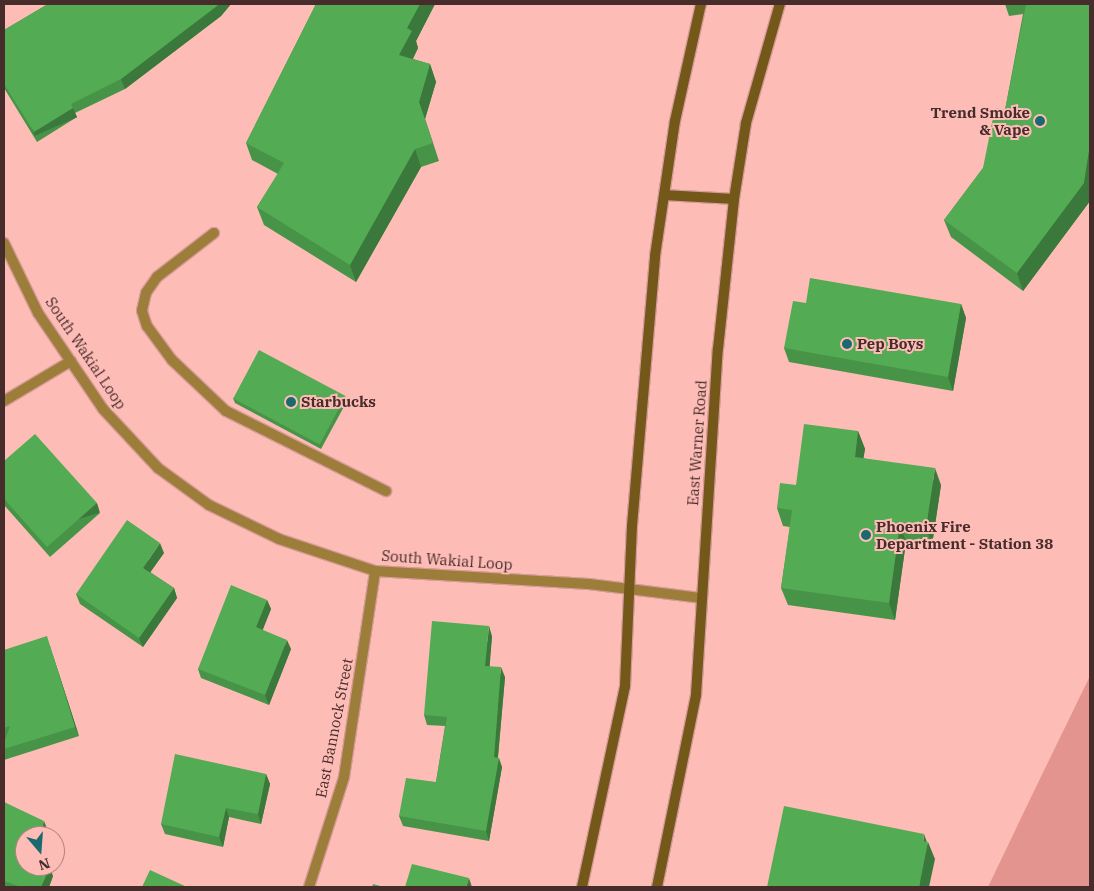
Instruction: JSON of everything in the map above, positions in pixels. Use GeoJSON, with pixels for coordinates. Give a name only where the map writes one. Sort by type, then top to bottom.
{"type":"FeatureCollection","features":[{"type":"Feature","properties":{"kind":"main road"},"geometry":{"type":"LineString","coordinates":[[582,887],[625,686],[632,589],[633,516],[664,195],[701,4]]}},
{"type":"Feature","properties":{"kind":"main road","name":"East Warner Road"},"geometry":{"type":"LineString","coordinates":[[657,887],[696,695],[718,349],[734,199],[746,123],[780,4]]}},
{"type":"Feature","properties":{"kind":"main road"},"geometry":{"type":"LineString","coordinates":[[664,195],[734,199]]}},
{"type":"Feature","properties":{"kind":"street"},"geometry":{"type":"LineString","coordinates":[[214,233],[157,277],[146,293],[142,311],[147,326],[172,360],[226,411],[386,491]]}},
{"type":"Feature","properties":{"kind":"street","name":"South Wakial Loop"},"geometry":{"type":"LineString","coordinates":[[4,243],[38,313],[102,409],[158,468],[209,505],[279,539],[375,571],[632,589],[702,598]]}},
{"type":"Feature","properties":{"kind":"street"},"geometry":{"type":"LineString","coordinates":[[4,402],[71,361]]}},
{"type":"Feature","properties":{"kind":"street","name":"East Bannock Street"},"geometry":{"type":"LineString","coordinates":[[309,887],[344,777],[375,571]]}},
{"type":"Feature","properties":{"kind":"shaded area"},"geometry":{"type":"Polygon","coordinates":[[[1090,676],[1090,887],[988,887],[1035,789],[1090,676]]]}},
{"type":"Feature","properties":{"kind":"building"},"geometry":{"type":"Polygon","coordinates":[[[48,4],[219,4],[121,79],[71,104],[73,108],[34,132],[4,84],[4,30],[48,4]]]}},
{"type":"Feature","properties":{"kind":"building"},"geometry":{"type":"Polygon","coordinates":[[[316,4],[420,4],[407,28],[412,31],[399,55],[430,64],[419,102],[433,143],[415,149],[350,265],[257,207],[284,163],[246,143],[316,4]]]}},
{"type":"Feature","properties":{"kind":"building"},"geometry":{"type":"Polygon","coordinates":[[[1026,4],[1090,4],[1090,144],[1084,183],[1017,273],[944,220],[983,168],[995,108],[1005,110],[1026,4]]]}},
{"type":"Feature","properties":{"kind":"building"},"geometry":{"type":"Polygon","coordinates":[[[810,278],[961,304],[948,377],[784,348],[793,301],[806,303],[810,278]]]}},
{"type":"Feature","properties":{"kind":"building","name":"Starbucks"},"geometry":{"type":"Polygon","coordinates":[[[259,350],[346,396],[320,445],[233,399],[259,350]]]}},
{"type":"Feature","properties":{"kind":"building","name":"Phoenix Fire Department - Station 38"},"geometry":{"type":"Polygon","coordinates":[[[804,424],[858,431],[855,457],[935,468],[926,528],[900,524],[889,603],[781,588],[792,510],[777,508],[780,483],[796,485],[804,424]]]}},
{"type":"Feature","properties":{"kind":"building"},"geometry":{"type":"Polygon","coordinates":[[[35,434],[97,503],[47,547],[4,499],[4,461],[35,434]]]}},
{"type":"Feature","properties":{"kind":"building"},"geometry":{"type":"Polygon","coordinates":[[[127,520],[160,543],[143,568],[174,588],[139,638],[76,594],[127,520]]]}},
{"type":"Feature","properties":{"kind":"building"},"geometry":{"type":"Polygon","coordinates":[[[231,585],[267,600],[256,627],[287,640],[265,695],[198,669],[231,585]]]}},
{"type":"Feature","properties":{"kind":"building"},"geometry":{"type":"Polygon","coordinates":[[[432,621],[489,626],[485,666],[501,667],[494,757],[499,758],[486,831],[399,816],[406,778],[436,782],[447,717],[424,715],[432,621]]]}},
{"type":"Feature","properties":{"kind":"building"},"geometry":{"type":"Polygon","coordinates":[[[47,636],[75,727],[4,749],[4,743],[10,726],[4,728],[4,650],[47,636]]]}},
{"type":"Feature","properties":{"kind":"building"},"geometry":{"type":"Polygon","coordinates":[[[175,754],[266,774],[258,814],[226,808],[219,837],[161,824],[175,754]]]}},
{"type":"Feature","properties":{"kind":"building"},"geometry":{"type":"Polygon","coordinates":[[[4,802],[44,821],[42,826],[15,826],[15,876],[46,876],[41,887],[21,887],[4,881],[4,802]]]}},
{"type":"Feature","properties":{"kind":"building"},"geometry":{"type":"Polygon","coordinates":[[[784,806],[924,834],[923,841],[928,842],[919,887],[767,887],[784,806]]]}},
{"type":"Feature","properties":{"kind":"building"},"geometry":{"type":"Polygon","coordinates":[[[412,864],[469,878],[466,887],[405,887],[412,864]]]}},
{"type":"Feature","properties":{"kind":"building"},"geometry":{"type":"Polygon","coordinates":[[[150,870],[187,887],[142,887],[150,870]]]}},
{"type":"Feature","properties":{"kind":"building"},"geometry":{"type":"Polygon","coordinates":[[[373,884],[384,887],[372,887],[373,884]]]}},
{"type":"Feature","properties":{"kind":"place","name":"Trend Smoke & Vape"},"geometry":{"type":"Point","coordinates":[1040,121]}},
{"type":"Feature","properties":{"kind":"place","name":"Pep Boys"},"geometry":{"type":"Point","coordinates":[847,344]}},
{"type":"Feature","properties":{"kind":"place","name":"Starbucks"},"geometry":{"type":"Point","coordinates":[291,402]}},
{"type":"Feature","properties":{"kind":"place","name":"Phoenix Fire Department - Station 38"},"geometry":{"type":"Point","coordinates":[866,535]}}]}
